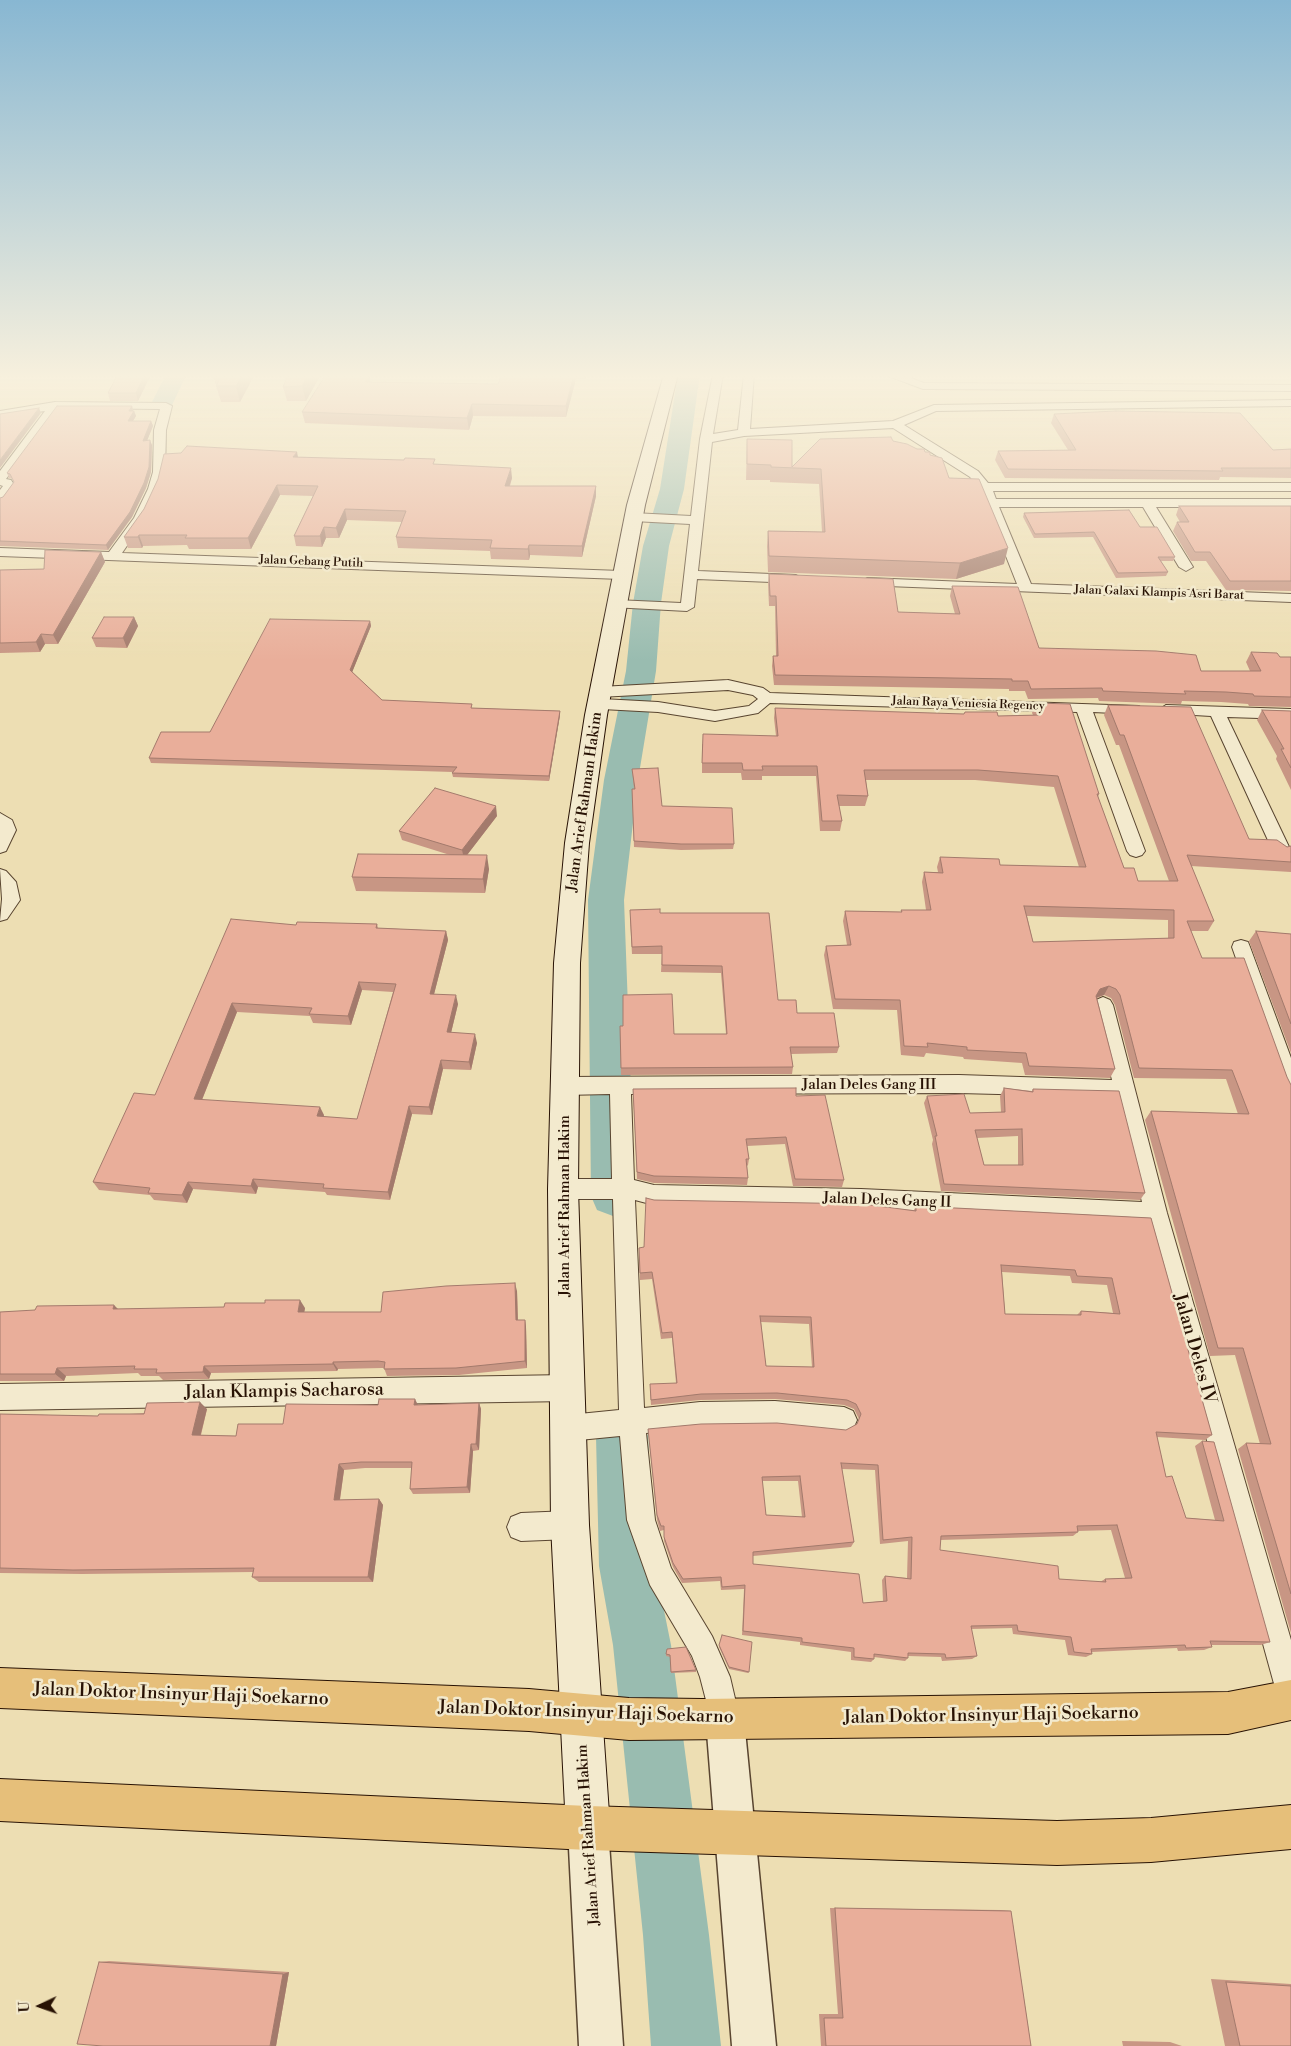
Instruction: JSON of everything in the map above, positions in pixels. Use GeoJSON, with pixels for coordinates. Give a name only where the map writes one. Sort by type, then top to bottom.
{"type":"FeatureCollection","features":[{"type":"Feature","properties":{"kind":"main road","name":"Jalan Arief Rahman Hakim"},"geometry":{"type":"LineString","coordinates":[[588,1828],[570,1525],[577,1428],[568,1388],[563,1189],[578,1086],[567,963],[584,788],[599,698],[623,604],[621,575],[642,514],[651,469]]}},
{"type":"Feature","properties":{"kind":"main road","name":"Jalan Doktor Insinyur Haji Soekarno"},"geometry":{"type":"LineString","coordinates":[[0,1688],[582,1714],[629,1718],[714,1720],[1228,1712],[1291,1700]]}},
{"type":"Feature","properties":{"kind":"main road"},"geometry":{"type":"LineString","coordinates":[[0,1800],[635,1830],[1056,1843],[1151,1840],[1291,1827]]}},
{"type":"Feature","properties":{"kind":"street"},"geometry":{"type":"LineString","coordinates":[[0,498],[9,486],[0,480],[8,469]]}},
{"type":"Feature","properties":{"kind":"street"},"geometry":{"type":"LineString","coordinates":[[114,555],[140,518],[154,490],[159,469]]}},
{"type":"Feature","properties":{"kind":"street"},"geometry":{"type":"LineString","coordinates":[[623,604],[687,607],[702,469]]}},
{"type":"Feature","properties":{"kind":"street"},"geometry":{"type":"LineString","coordinates":[[967,469],[974,474],[985,487],[1026,589]]}},
{"type":"Feature","properties":{"kind":"street"},"geometry":{"type":"LineString","coordinates":[[985,487],[1290,488]]}},
{"type":"Feature","properties":{"kind":"street"},"geometry":{"type":"LineString","coordinates":[[992,503],[1291,503]]}},
{"type":"Feature","properties":{"kind":"street"},"geometry":{"type":"LineString","coordinates":[[1147,503],[1186,567]]}},
{"type":"Feature","properties":{"kind":"street"},"geometry":{"type":"LineString","coordinates":[[642,514],[696,517]]}},
{"type":"Feature","properties":{"kind":"street","name":"Jalan Gebang Putih"},"geometry":{"type":"LineString","coordinates":[[0,552],[621,575]]}},
{"type":"Feature","properties":{"kind":"street"},"geometry":{"type":"LineString","coordinates":[[691,575],[813,580]]}},
{"type":"Feature","properties":{"kind":"street","name":"Jalan Galaxi Klampis Asri Barat"},"geometry":{"type":"LineString","coordinates":[[851,582],[1291,598]]}},
{"type":"Feature","properties":{"kind":"street","name":"Jalan Raya Veniesia Regency"},"geometry":{"type":"LineString","coordinates":[[599,698],[627,698],[667,690],[728,685],[758,691],[766,698],[1291,714]]}},
{"type":"Feature","properties":{"kind":"street"},"geometry":{"type":"LineString","coordinates":[[667,690],[674,710]]}},
{"type":"Feature","properties":{"kind":"street","name":"Jalan Raya Veniesia Regency"},"geometry":{"type":"LineString","coordinates":[[627,698],[658,707],[715,716],[733,715],[753,710],[760,706],[766,698]]}},
{"type":"Feature","properties":{"kind":"street"},"geometry":{"type":"LineString","coordinates":[[1083,707],[1136,851]]}},
{"type":"Feature","properties":{"kind":"street"},"geometry":{"type":"LineString","coordinates":[[1217,712],[1281,849]]}},
{"type":"Feature","properties":{"kind":"street"},"geometry":{"type":"LineString","coordinates":[[0,819],[6,824],[7,830],[0,846]]}},
{"type":"Feature","properties":{"kind":"street"},"geometry":{"type":"LineString","coordinates":[[0,875],[10,888],[11,900],[0,914]]}},
{"type":"Feature","properties":{"kind":"street"},"geometry":{"type":"LineString","coordinates":[[1241,947],[1291,1086]]}},
{"type":"Feature","properties":{"kind":"street","name":"Jalan Deles IV"},"geometry":{"type":"LineString","coordinates":[[1103,1005],[1156,1213],[1291,1691]]}},
{"type":"Feature","properties":{"kind":"street","name":"Jalan Deles Gang III"},"geometry":{"type":"LineString","coordinates":[[578,1086],[960,1084],[1124,1089]]}},
{"type":"Feature","properties":{"kind":"street"},"geometry":{"type":"LineString","coordinates":[[617,1087],[628,1421],[636,1485],[641,1520],[660,1575],[702,1646],[715,1677],[714,1720],[725,1833],[754,2046]]}},
{"type":"Feature","properties":{"kind":"street","name":"Jalan Deles Gang II"},"geometry":{"type":"LineString","coordinates":[[563,1189],[621,1189],[654,1195],[861,1199],[1156,1213]]}},
{"type":"Feature","properties":{"kind":"street","name":"Jalan Klampis Sacharosa"},"geometry":{"type":"LineString","coordinates":[[0,1397],[568,1388]]}},
{"type":"Feature","properties":{"kind":"street"},"geometry":{"type":"LineString","coordinates":[[577,1428],[628,1421],[700,1416],[775,1414],[844,1420]]}},
{"type":"Feature","properties":{"kind":"street"},"geometry":{"type":"LineString","coordinates":[[520,1528],[570,1525]]}},
{"type":"Feature","properties":{"kind":"street","name":"Jalan Arief Rahman Hakim"},"geometry":{"type":"LineString","coordinates":[[588,1828],[601,2046]]}},
{"type":"Feature","properties":{"kind":"building"},"geometry":{"type":"Polygon","coordinates":[[[10,469],[148,469],[130,512],[106,545],[0,541],[0,498],[3,497],[14,482],[10,474],[7,473],[10,469]]]}},
{"type":"Feature","properties":{"kind":"building"},"geometry":{"type":"Polygon","coordinates":[[[160,469],[511,469],[505,486],[596,486],[582,546],[529,545],[528,549],[490,548],[492,540],[396,537],[406,511],[345,509],[336,528],[324,527],[320,536],[294,536],[318,486],[277,485],[248,538],[185,538],[187,535],[139,535],[138,537],[124,537],[144,509],[158,479],[160,469]]]}},
{"type":"Feature","properties":{"kind":"building"},"geometry":{"type":"Polygon","coordinates":[[[821,469],[946,469],[949,478],[979,479],[1008,548],[960,563],[769,556],[768,531],[825,532],[821,469]]]}},
{"type":"Feature","properties":{"kind":"building"},"geometry":{"type":"Polygon","coordinates":[[[1060,469],[1222,469],[1223,471],[1060,469]]]}},
{"type":"Feature","properties":{"kind":"building"},"geometry":{"type":"Polygon","coordinates":[[[1179,506],[1291,506],[1291,581],[1230,581],[1210,552],[1195,552],[1177,522],[1189,522],[1179,506]]]}},
{"type":"Feature","properties":{"kind":"building"},"geometry":{"type":"Polygon","coordinates":[[[1129,510],[1140,527],[1157,527],[1175,557],[1158,557],[1168,572],[1118,573],[1094,532],[1035,534],[1024,513],[1129,510]]]}},
{"type":"Feature","properties":{"kind":"building"},"geometry":{"type":"Polygon","coordinates":[[[45,550],[101,552],[53,635],[41,634],[36,642],[0,643],[0,570],[44,569],[45,550]]]}},
{"type":"Feature","properties":{"kind":"building"},"geometry":{"type":"Polygon","coordinates":[[[769,574],[893,579],[898,612],[960,614],[952,586],[1018,587],[1039,648],[1156,651],[1196,655],[1201,671],[1261,671],[1251,652],[1277,653],[1280,657],[1291,657],[1291,697],[1254,696],[1253,694],[1226,692],[1184,691],[1186,694],[1103,691],[1102,688],[1031,689],[1028,681],[1012,681],[1012,679],[775,675],[773,656],[778,656],[776,596],[770,596],[769,574]]]}},
{"type":"Feature","properties":{"kind":"building"},"geometry":{"type":"Polygon","coordinates":[[[104,617],[134,617],[123,638],[92,638],[104,617]]]}},
{"type":"Feature","properties":{"kind":"building"},"geometry":{"type":"Polygon","coordinates":[[[270,619],[370,621],[350,670],[382,700],[472,704],[471,708],[560,711],[549,776],[452,773],[457,767],[149,758],[161,732],[210,732],[270,619]]]}},
{"type":"Feature","properties":{"kind":"building"},"geometry":{"type":"Polygon","coordinates":[[[1035,703],[1070,704],[1099,794],[1097,794],[1124,868],[1134,868],[1138,881],[1178,881],[1124,735],[1120,735],[1108,705],[1191,707],[1249,839],[1277,840],[1287,847],[1291,846],[1291,862],[1187,855],[1214,921],[1187,921],[1202,958],[1244,958],[1291,1085],[1291,1594],[1246,1443],[1271,1444],[1243,1348],[1218,1348],[1151,1111],[1249,1114],[1232,1070],[1139,1068],[1120,995],[1116,989],[1109,986],[1100,989],[1096,996],[1115,1069],[1029,1066],[1026,1053],[967,1050],[967,1047],[927,1043],[928,1047],[904,1046],[900,1000],[835,999],[826,946],[851,945],[845,911],[902,912],[901,910],[931,910],[924,872],[943,873],[940,857],[999,859],[1000,865],[1086,867],[1058,776],[978,770],[864,770],[868,796],[837,795],[842,821],[822,821],[817,766],[762,766],[763,770],[743,770],[742,763],[702,763],[703,734],[778,736],[775,708],[964,714],[965,712],[997,712],[998,716],[1040,715],[1035,703]],[[1024,906],[1033,942],[1174,938],[1174,910],[1024,906]]]}},
{"type":"Feature","properties":{"kind":"building"},"geometry":{"type":"Polygon","coordinates":[[[1262,710],[1291,711],[1291,768],[1281,749],[1284,749],[1262,710]]]}},
{"type":"Feature","properties":{"kind":"building"},"geometry":{"type":"Polygon","coordinates":[[[658,768],[662,806],[732,808],[734,844],[681,844],[634,841],[632,789],[635,789],[632,769],[658,768]]]}},
{"type":"Feature","properties":{"kind":"building"},"geometry":{"type":"Polygon","coordinates":[[[435,788],[496,806],[462,850],[399,831],[435,788]]]}},
{"type":"Feature","properties":{"kind":"building"},"geometry":{"type":"Polygon","coordinates":[[[358,854],[487,855],[483,879],[352,877],[358,854]]]}},
{"type":"Feature","properties":{"kind":"building"},"geometry":{"type":"Polygon","coordinates":[[[660,909],[660,913],[769,913],[778,1000],[796,1000],[797,1013],[834,1013],[839,1047],[790,1047],[793,1067],[621,1068],[620,1026],[623,1026],[623,995],[672,994],[674,1034],[727,1034],[722,966],[662,965],[662,946],[632,947],[630,910],[660,909]]]}},
{"type":"Feature","properties":{"kind":"building"},"geometry":{"type":"Polygon","coordinates":[[[231,919],[296,925],[297,922],[377,924],[376,928],[446,931],[430,994],[456,995],[447,1032],[475,1034],[469,1062],[441,1060],[429,1107],[409,1106],[388,1192],[323,1188],[324,1184],[253,1179],[251,1186],[188,1182],[182,1195],[148,1193],[150,1188],[93,1182],[134,1093],[155,1095],[231,919]],[[359,982],[348,1016],[309,1014],[312,1008],[232,1003],[194,1099],[320,1107],[317,1116],[357,1119],[396,984],[359,982]]]}},
{"type":"Feature","properties":{"kind":"building"},"geometry":{"type":"Polygon","coordinates":[[[1256,931],[1291,934],[1291,1024],[1256,931]]]}},
{"type":"Feature","properties":{"kind":"building"},"geometry":{"type":"Polygon","coordinates":[[[796,1088],[796,1096],[825,1095],[844,1180],[795,1179],[786,1137],[746,1139],[749,1159],[746,1159],[748,1178],[654,1176],[637,1172],[633,1089],[796,1088]]]}},
{"type":"Feature","properties":{"kind":"building"},"geometry":{"type":"Polygon","coordinates":[[[1004,1088],[1033,1092],[1033,1089],[1119,1091],[1145,1193],[944,1184],[935,1136],[937,1136],[927,1096],[964,1094],[970,1113],[1005,1112],[1004,1088]],[[1022,1129],[975,1130],[984,1165],[1023,1165],[1022,1129]]]}},
{"type":"Feature","properties":{"kind":"building"},"geometry":{"type":"Polygon","coordinates":[[[646,1198],[654,1200],[863,1204],[916,1211],[916,1206],[1151,1218],[1212,1435],[1156,1432],[1166,1477],[1172,1476],[1186,1518],[1224,1521],[1202,1441],[1214,1442],[1270,1642],[1210,1641],[1212,1647],[1186,1648],[1185,1645],[1091,1649],[1092,1654],[1074,1652],[1071,1637],[1018,1631],[1017,1625],[971,1626],[977,1656],[946,1658],[945,1654],[908,1653],[908,1658],[874,1654],[874,1659],[854,1657],[854,1648],[802,1642],[802,1638],[743,1631],[745,1585],[722,1587],[721,1577],[683,1579],[673,1563],[664,1537],[664,1526],[661,1526],[657,1515],[648,1429],[701,1424],[777,1423],[846,1430],[857,1424],[861,1414],[856,1404],[847,1400],[777,1393],[701,1394],[651,1400],[650,1384],[677,1383],[672,1332],[662,1333],[652,1272],[640,1273],[639,1248],[644,1247],[646,1198]],[[1001,1265],[1005,1314],[1081,1315],[1081,1311],[1120,1314],[1112,1278],[1077,1276],[1075,1270],[1001,1265]],[[760,1316],[766,1366],[814,1367],[811,1317],[760,1316]],[[841,1463],[854,1542],[753,1552],[753,1564],[859,1574],[863,1603],[887,1601],[885,1576],[911,1579],[912,1537],[883,1540],[878,1465],[841,1463]],[[800,1476],[762,1477],[766,1515],[805,1517],[800,1476]],[[1117,1525],[1077,1526],[1078,1532],[941,1536],[940,1550],[1058,1566],[1059,1579],[1106,1582],[1105,1579],[1132,1578],[1117,1525]]]}},
{"type":"Feature","properties":{"kind":"building"},"geometry":{"type":"Polygon","coordinates":[[[515,1283],[516,1320],[525,1320],[525,1361],[456,1368],[384,1369],[385,1362],[378,1361],[333,1362],[333,1364],[204,1366],[203,1372],[156,1373],[157,1369],[134,1369],[135,1366],[57,1368],[55,1374],[0,1374],[0,1312],[35,1310],[37,1306],[114,1305],[113,1309],[224,1307],[225,1303],[265,1303],[265,1300],[300,1300],[298,1312],[381,1312],[383,1292],[446,1286],[515,1283]]]}},
{"type":"Feature","properties":{"kind":"building"},"geometry":{"type":"Polygon","coordinates":[[[379,1399],[415,1399],[414,1405],[479,1403],[476,1444],[471,1444],[467,1487],[410,1489],[412,1462],[339,1464],[334,1500],[379,1499],[368,1577],[252,1577],[254,1568],[73,1570],[0,1568],[0,1414],[98,1416],[99,1414],[144,1414],[147,1403],[200,1402],[192,1435],[236,1436],[238,1424],[283,1424],[286,1404],[378,1405],[379,1399]]]}},
{"type":"Feature","properties":{"kind":"building"},"geometry":{"type":"Polygon","coordinates":[[[722,1635],[752,1642],[749,1672],[729,1667],[719,1645],[722,1635]]]}},
{"type":"Feature","properties":{"kind":"building"},"geometry":{"type":"Polygon","coordinates":[[[686,1647],[696,1670],[671,1672],[670,1655],[666,1654],[667,1649],[686,1647]]]}},
{"type":"Feature","properties":{"kind":"building"},"geometry":{"type":"Polygon","coordinates":[[[835,1908],[1011,1911],[1031,2046],[826,2046],[824,2018],[843,2018],[835,1908]]]}},
{"type":"Feature","properties":{"kind":"building"},"geometry":{"type":"Polygon","coordinates":[[[99,1962],[283,1974],[270,2046],[103,2046],[77,2044],[99,1962]]]}},
{"type":"Feature","properties":{"kind":"building"},"geometry":{"type":"Polygon","coordinates":[[[1226,1982],[1291,1986],[1291,2046],[1240,2046],[1226,1982]]]}},
{"type":"Feature","properties":{"kind":"waterway"},"geometry":{"type":"LineString","coordinates":[[613,1196],[606,900],[621,780],[641,671],[647,603],[656,546],[672,489],[675,469]]}},
{"type":"Feature","properties":{"kind":"waterway"},"geometry":{"type":"LineString","coordinates":[[622,1436],[627,1566],[642,1645],[676,1935],[686,2046]]}}]}
